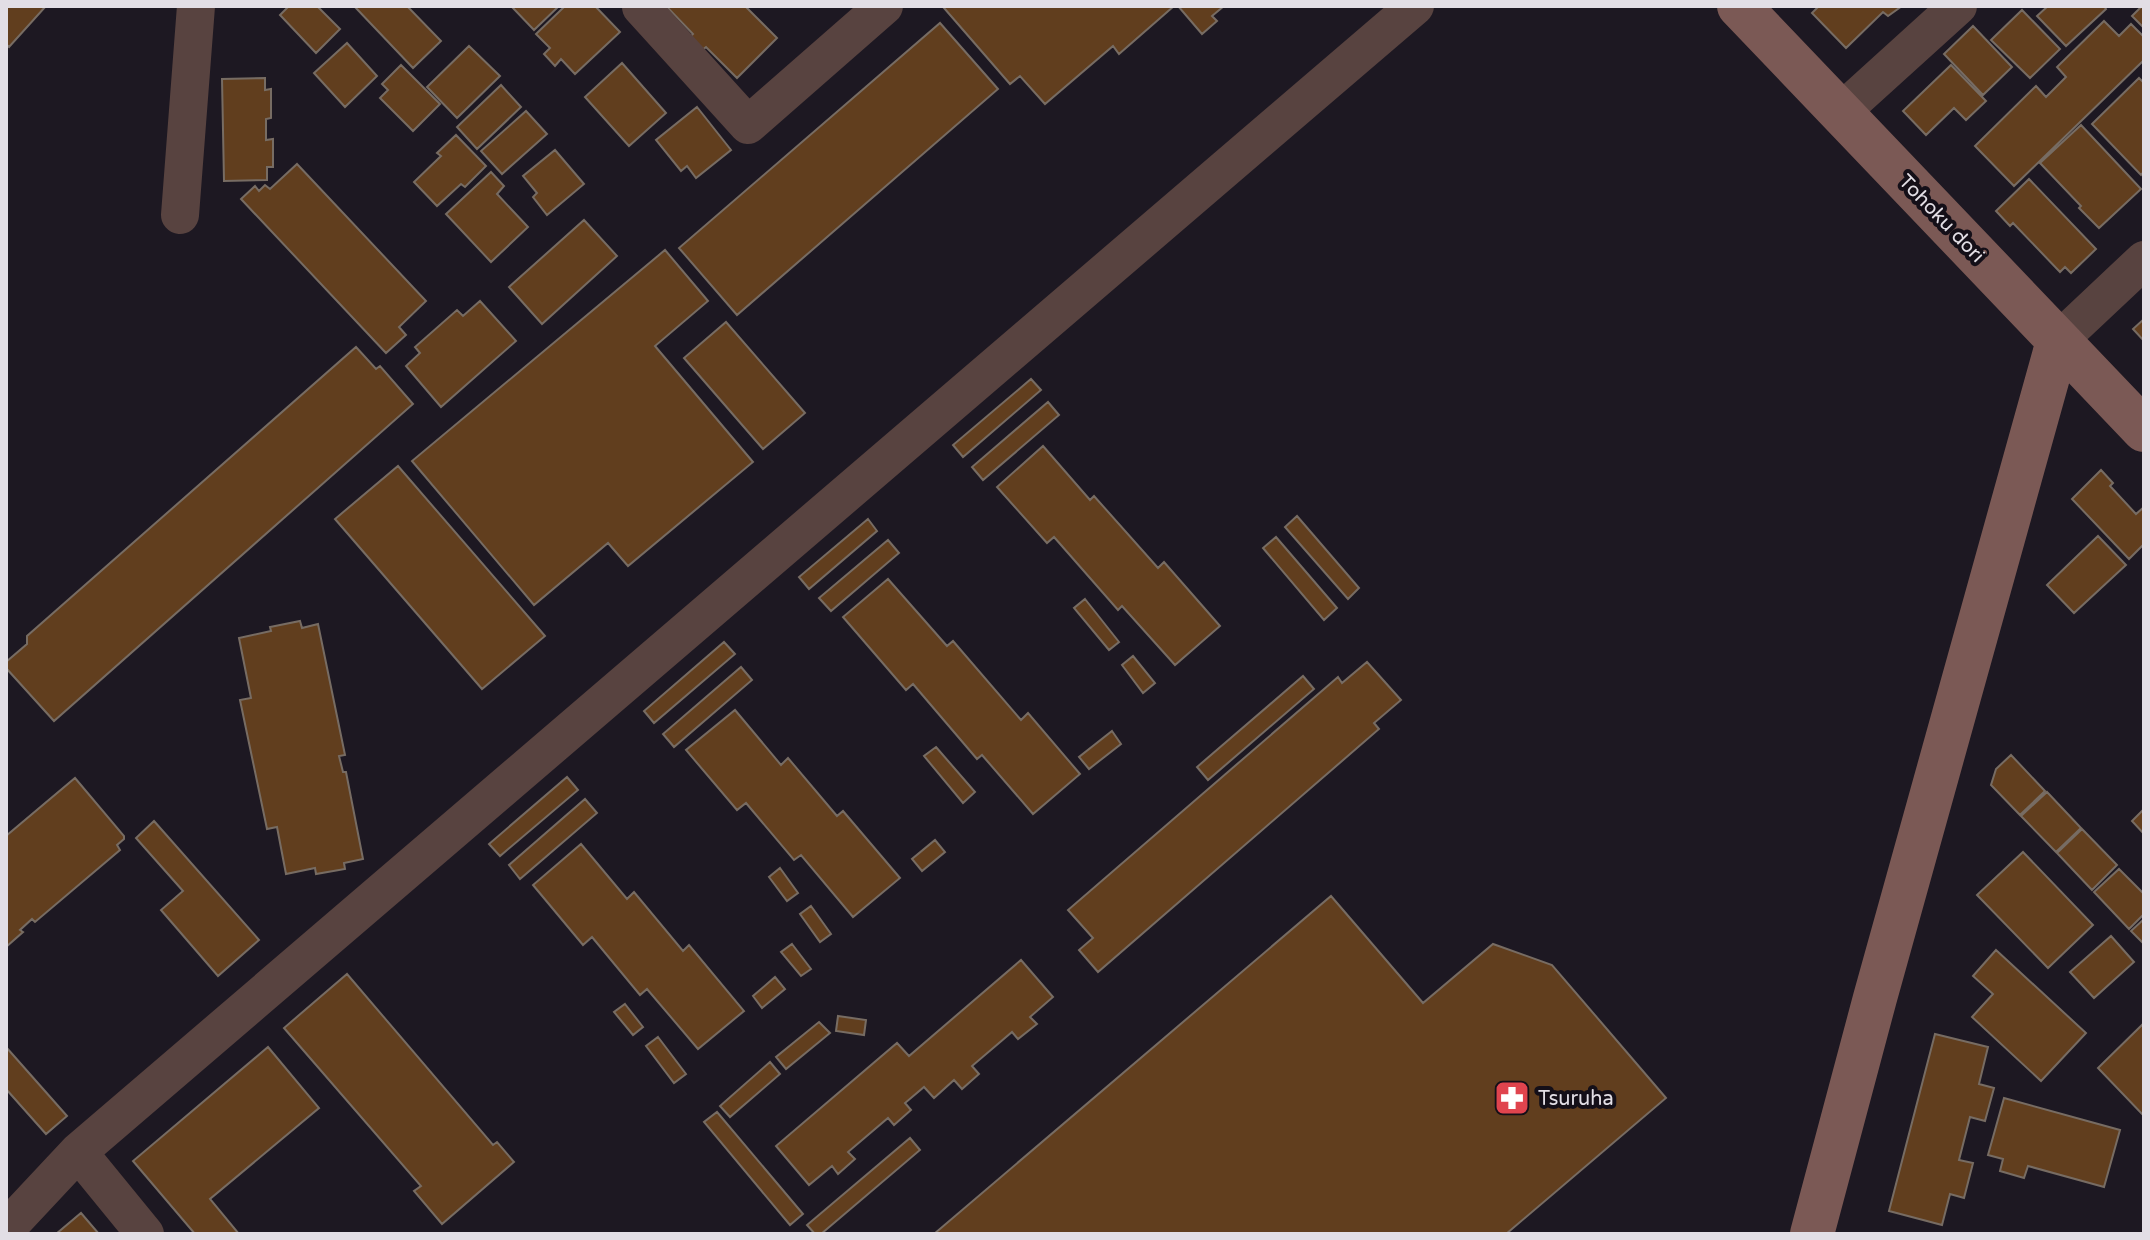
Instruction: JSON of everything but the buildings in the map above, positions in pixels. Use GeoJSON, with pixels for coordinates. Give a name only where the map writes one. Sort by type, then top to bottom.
{"type":"FeatureCollection","features":[{"type":"Feature","properties":{"kind":"street"},"geometry":{"type":"LineString","coordinates":[[180,215],[196,6]]}},
{"type":"Feature","properties":{"kind":"street"},"geometry":{"type":"LineString","coordinates":[[641,7],[748,125],[884,6]]}},
{"type":"Feature","properties":{"kind":"street"},"geometry":{"type":"LineString","coordinates":[[6,1229],[78,1152],[1415,6]]}},
{"type":"Feature","properties":{"kind":"street","name":"Tohoku dori"},"geometry":{"type":"LineString","coordinates":[[1739,6],[2144,430]]}},
{"type":"Feature","properties":{"kind":"street"},"geometry":{"type":"LineString","coordinates":[[1841,112],[1958,6]]}},
{"type":"Feature","properties":{"kind":"street"},"geometry":{"type":"LineString","coordinates":[[1812,1234],[2058,341],[2144,260]]}},
{"type":"Feature","properties":{"kind":"street"},"geometry":{"type":"LineString","coordinates":[[78,1152],[145,1234]]}},
{"type":"Feature","properties":{"kind":"place","name":"Tsuruha"},"geometry":{"type":"Point","coordinates":[1512,1098]}}]}
